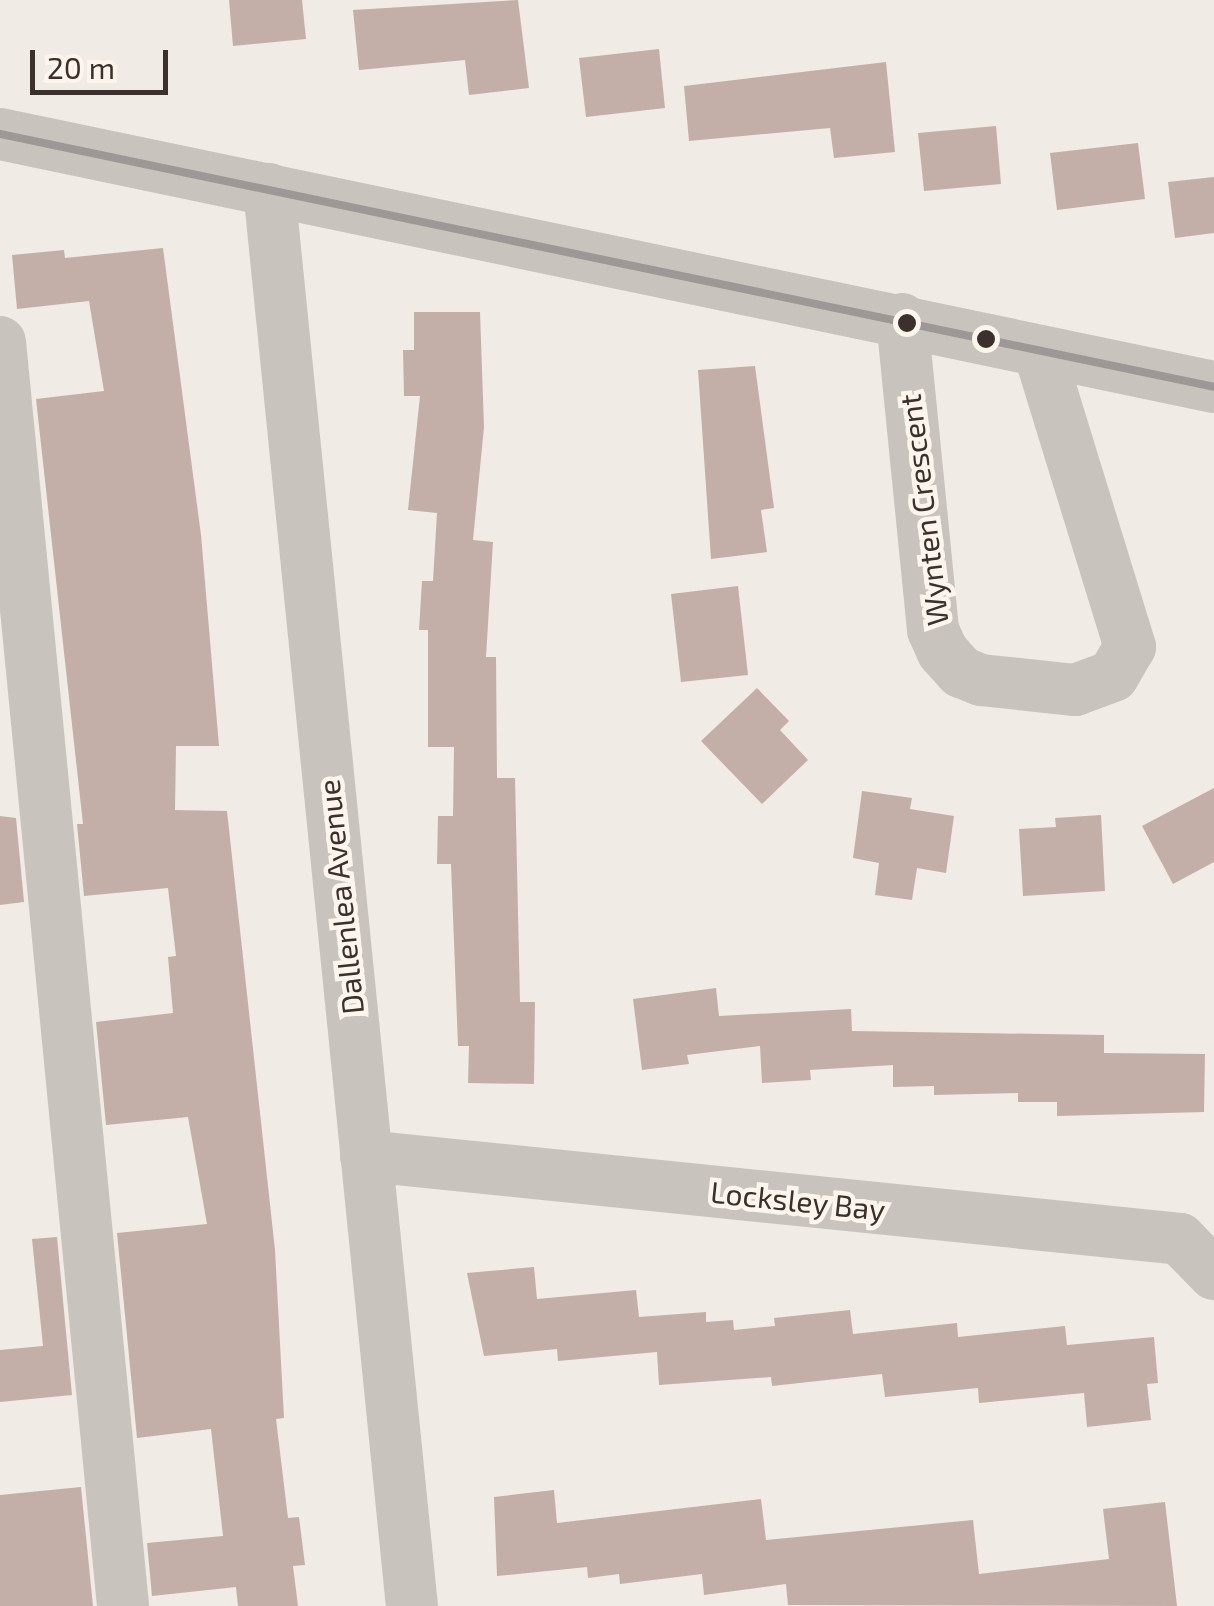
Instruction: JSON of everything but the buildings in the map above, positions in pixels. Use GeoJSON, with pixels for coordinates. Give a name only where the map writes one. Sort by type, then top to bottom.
{"type":"FeatureCollection","features":[{"type":"Feature","properties":{"kind":"street"},"geometry":{"type":"LineString","coordinates":[[0,134],[902,319],[1214,388]]}},
{"type":"Feature","properties":{"kind":"street","name":"Dallenlea Avenue"},"geometry":{"type":"LineString","coordinates":[[269,189],[412,1606]]}},
{"type":"Feature","properties":{"kind":"street","name":"Wynten Crescent"},"geometry":{"type":"LineString","coordinates":[[902,319],[934,630],[944,652],[961,672],[981,680],[1075,690],[1113,676],[1130,647],[1039,352]]}},
{"type":"Feature","properties":{"kind":"street"},"geometry":{"type":"LineString","coordinates":[[0,342],[123,1606]]}},
{"type":"Feature","properties":{"kind":"street","name":"Locksley Bay"},"geometry":{"type":"LineString","coordinates":[[366,1156],[1180,1239],[1214,1274]]}},
{"type":"Feature","properties":{"kind":"transit line"},"geometry":{"type":"LineString","coordinates":[[0,134],[1214,387]]}}]}
